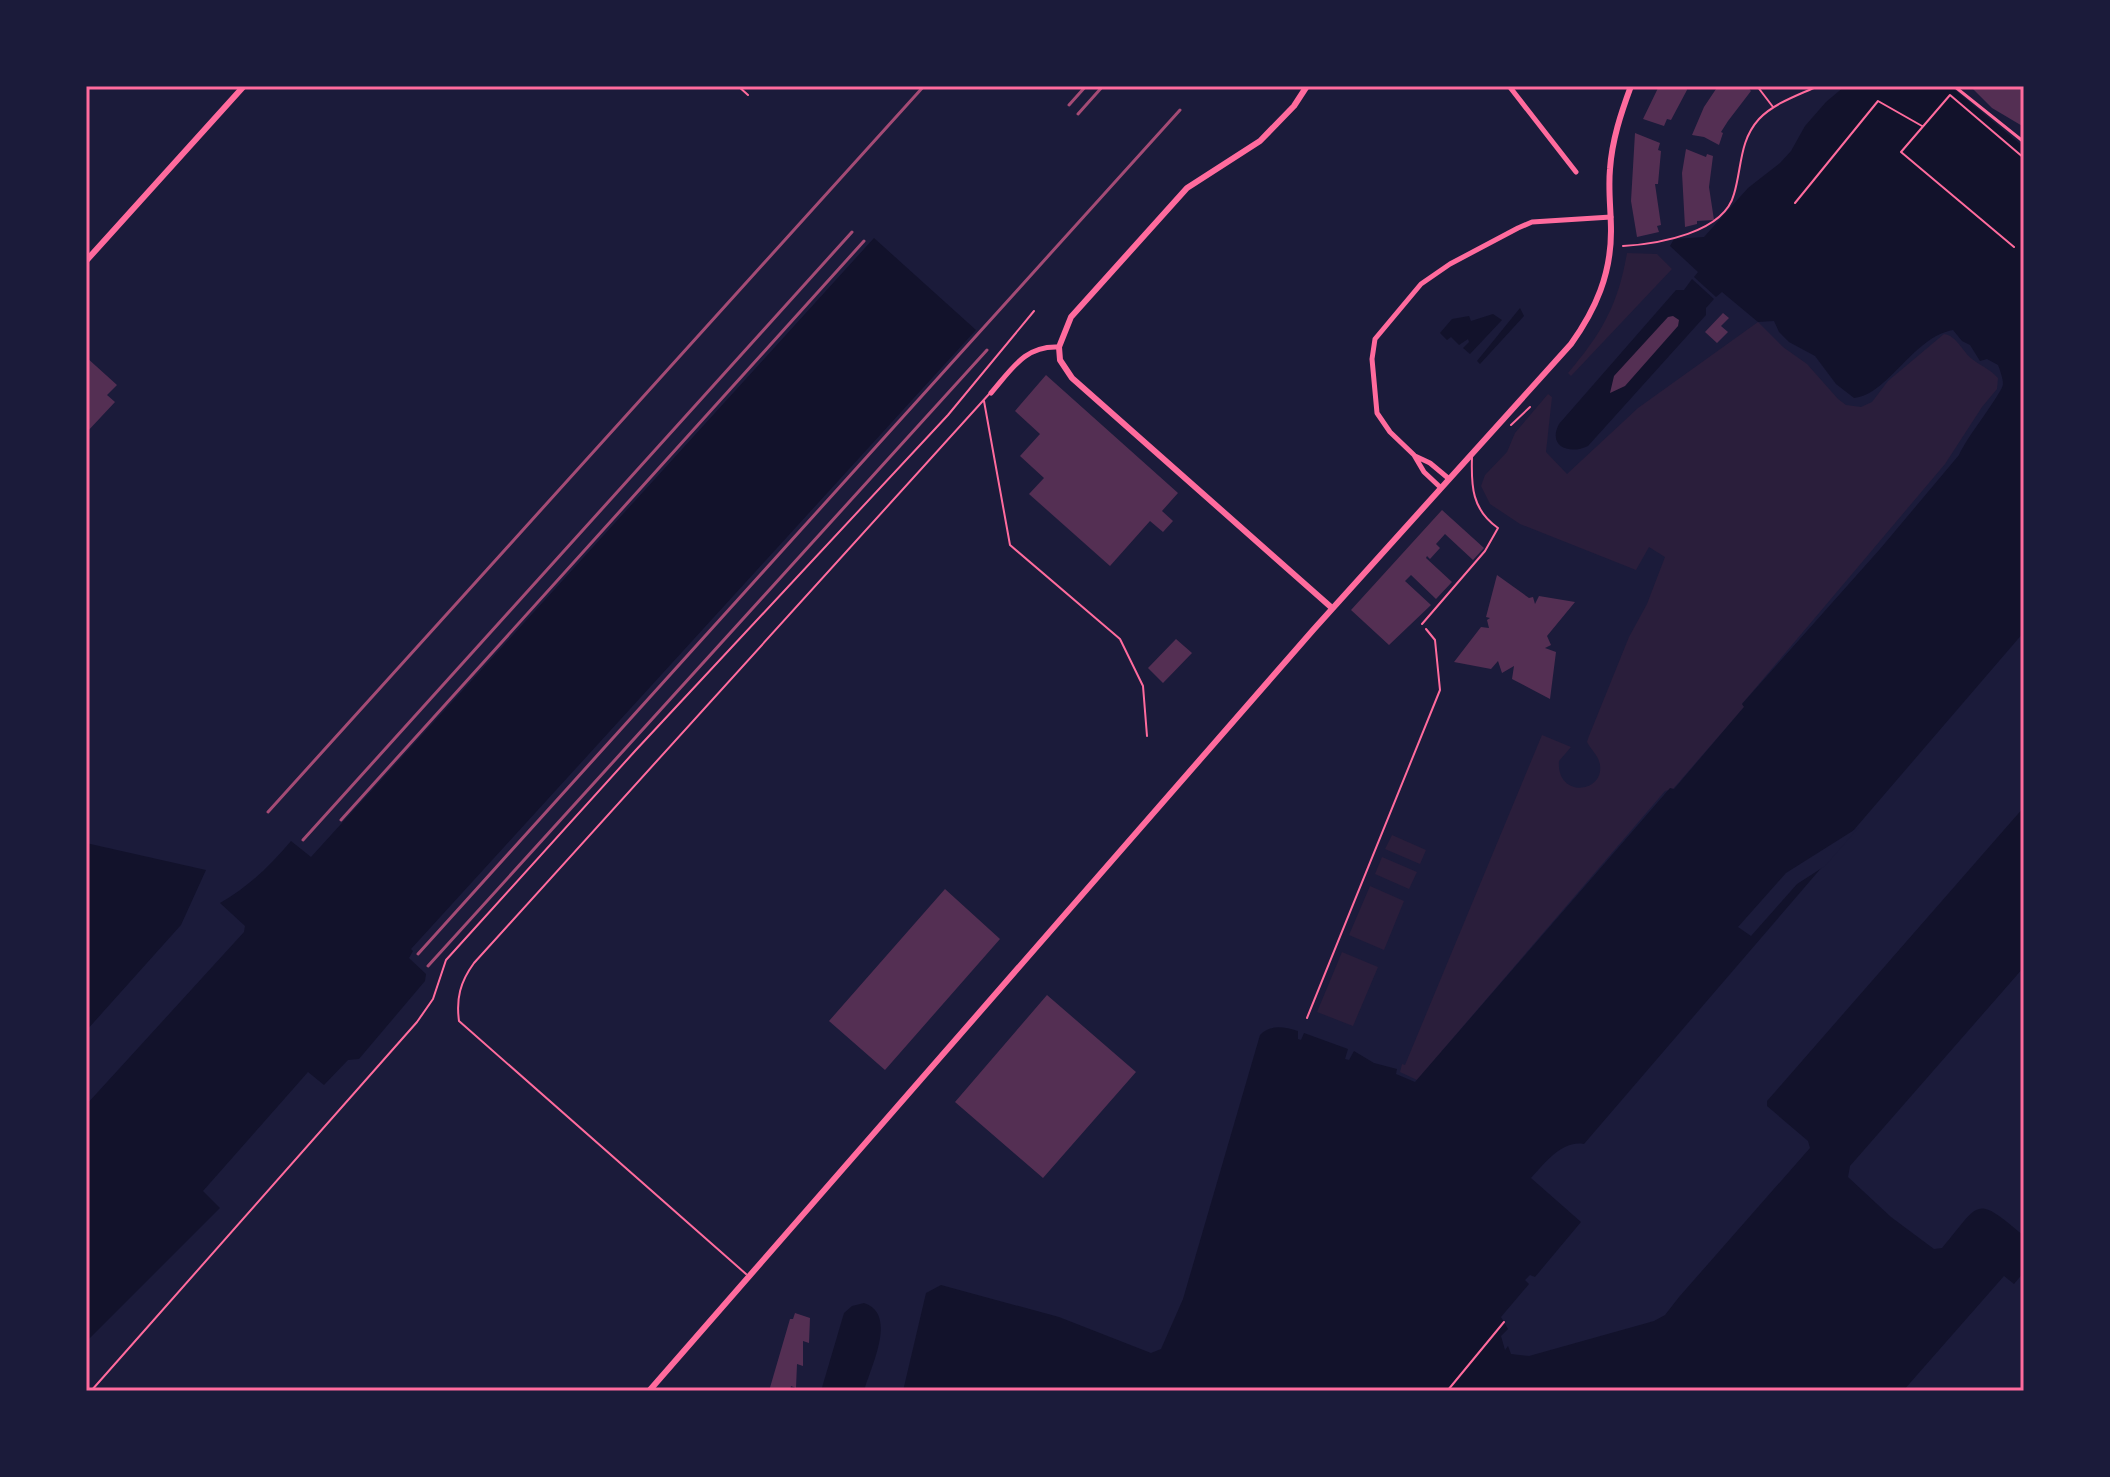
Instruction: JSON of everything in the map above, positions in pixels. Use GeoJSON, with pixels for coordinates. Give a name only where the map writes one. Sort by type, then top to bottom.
{"type":"FeatureCollection","features":[{"type":"Feature","properties":{"kind":"street"},"geometry":{"type":"LineString","coordinates":[[86,261],[244,86]]}},
{"type":"Feature","properties":{"kind":"street"},"geometry":{"type":"LineString","coordinates":[[1307,86],[1294,106],[1260,141],[1187,188],[1071,317],[1059,347],[1060,360],[1072,378],[1332,608]]}},
{"type":"Feature","properties":{"kind":"street"},"geometry":{"type":"LineString","coordinates":[[1509,86],[1576,172]]}},
{"type":"Feature","properties":{"kind":"street"},"geometry":{"type":"LineString","coordinates":[[649,1391],[1332,608],[1571,344],[1598,301],[1606,276],[1610,256],[1612,151],[1618,121],[1631,86]]}},
{"type":"Feature","properties":{"kind":"street"},"geometry":{"type":"LineString","coordinates":[[1954,86],[2024,142]]}},
{"type":"Feature","properties":{"kind":"street"},"geometry":{"type":"LineString","coordinates":[[1440,487],[1424,472],[1414,455],[1390,432],[1377,413],[1375,339],[1421,284],[1450,264],[1532,222],[1611,217]]}},
{"type":"Feature","properties":{"kind":"street"},"geometry":{"type":"LineString","coordinates":[[991,393],[1024,356],[1042,346],[1059,347]]}},
{"type":"Feature","properties":{"kind":"street"},"geometry":{"type":"LineString","coordinates":[[1414,455],[1448,478]]}},
{"type":"Feature","properties":{"kind":"lane"},"geometry":{"type":"LineString","coordinates":[[738,86],[748,95]]}},
{"type":"Feature","properties":{"kind":"lane"},"geometry":{"type":"LineString","coordinates":[[91,1391],[417,1022],[433,999],[446,960],[635,751],[948,415],[1034,311]]}},
{"type":"Feature","properties":{"kind":"lane"},"geometry":{"type":"LineString","coordinates":[[749,1277],[459,1021],[459,991],[463,977],[474,963],[991,393]]}},
{"type":"Feature","properties":{"kind":"lane"},"geometry":{"type":"LineString","coordinates":[[984,400],[1010,545],[1120,639],[1143,686],[1147,736]]}},
{"type":"Feature","properties":{"kind":"lane"},"geometry":{"type":"LineString","coordinates":[[1422,624],[1485,551],[1498,528],[1487,520],[1476,502],[1472,489],[1472,452]]}},
{"type":"Feature","properties":{"kind":"path"},"geometry":{"type":"LineString","coordinates":[[1757,86],[1774,107]]}},
{"type":"Feature","properties":{"kind":"path"},"geometry":{"type":"LineString","coordinates":[[1623,246],[1642,245],[1706,229],[1734,197],[1743,146],[1759,120],[1774,107],[1818,86]]}},
{"type":"Feature","properties":{"kind":"path"},"geometry":{"type":"LineString","coordinates":[[2014,247],[1901,152],[1950,95],[2024,158]]}},
{"type":"Feature","properties":{"kind":"path"},"geometry":{"type":"LineString","coordinates":[[1795,203],[1878,101],[1923,126]]}},
{"type":"Feature","properties":{"kind":"path"},"geometry":{"type":"LineString","coordinates":[[1501,422],[1513,425],[1530,407]]}},
{"type":"Feature","properties":{"kind":"path"},"geometry":{"type":"LineString","coordinates":[[1307,1018],[1440,690],[1435,640],[1422,624]]}},
{"type":"Feature","properties":{"kind":"path"},"geometry":{"type":"LineString","coordinates":[[1448,1390],[1504,1322]]}},
{"type":"Feature","properties":{"kind":"path"},"geometry":{"type":"LineString","coordinates":[[1474,1344],[1480,1350]]}},
{"type":"Feature","properties":{"kind":"shaded area"},"geometry":{"type":"Polygon","coordinates":[[[1845,86],[1950,86],[2024,147],[2024,632],[1584,1144],[1561,1149],[1531,1178],[1581,1222],[1535,1277],[1530,1275],[1525,1280],[1529,1284],[1501,1317],[1508,1329],[1501,1336],[1505,1350],[1508,1346],[1511,1354],[1529,1356],[1654,1321],[1665,1315],[1810,1148],[1808,1141],[1767,1106],[1767,1101],[2024,807],[2024,967],[1850,1166],[1848,1177],[1891,1217],[1934,1249],[1942,1248],[1964,1221],[1979,1209],[1996,1214],[2024,1236],[2024,1272],[2014,1284],[2004,1276],[1903,1391],[1700,1391],[1685,1388],[1671,1391],[903,1391],[926,1293],[941,1285],[1059,1317],[1151,1353],[1161,1349],[1183,1299],[1260,1035],[1273,1028],[1298,1031],[1298,1039],[1301,1040],[1304,1033],[1348,1049],[1345,1059],[1349,1060],[1354,1051],[1374,1063],[1397,1069],[1396,1074],[1415,1082],[1670,788],[1674,789],[1744,707],[1742,704],[1959,455],[2003,384],[1998,365],[1987,359],[1980,361],[1970,345],[1953,330],[1925,343],[1878,387],[1854,398],[1836,384],[1815,356],[1789,342],[1774,321],[1758,322],[1722,292],[1716,297],[1694,277],[1698,272],[1670,246],[1674,239],[1704,237],[1748,188],[1780,163],[1805,126],[1845,86]]]}},
{"type":"Feature","properties":{"kind":"shaded area"},"geometry":{"type":"Polygon","coordinates":[[[874,238],[976,330],[411,949],[409,958],[426,974],[425,981],[359,1059],[348,1060],[324,1085],[308,1072],[203,1191],[220,1208],[86,1342],[86,1105],[244,932],[245,926],[220,903],[258,875],[291,841],[311,857],[874,238]]]}},
{"type":"Feature","properties":{"kind":"shaded area"},"geometry":{"type":"Polygon","coordinates":[[[1627,253],[1657,254],[1672,269],[1571,376],[1568,373],[1607,318],[1619,288],[1627,253]]]}},
{"type":"Feature","properties":{"kind":"shaded area"},"geometry":{"type":"Polygon","coordinates":[[[1692,279],[1714,299],[1706,308],[1706,315],[1588,446],[1574,450],[1562,447],[1556,438],[1559,424],[1676,290],[1684,290],[1692,279]]]}},
{"type":"Feature","properties":{"kind":"shaded area"},"geometry":{"type":"Polygon","coordinates":[[[1520,308],[1524,316],[1480,364],[1477,361],[1520,308]]]}},
{"type":"Feature","properties":{"kind":"shaded area"},"geometry":{"type":"Polygon","coordinates":[[[1493,314],[1502,320],[1470,354],[1463,348],[1468,339],[1459,345],[1451,337],[1447,340],[1440,333],[1452,319],[1469,316],[1471,321],[1493,314]]]}},
{"type":"Feature","properties":{"kind":"shaded area"},"geometry":{"type":"Polygon","coordinates":[[[1758,322],[1783,347],[1807,364],[1846,405],[1861,407],[1872,402],[1888,381],[1944,334],[1998,378],[1997,389],[1945,464],[1742,704],[1745,706],[1673,789],[1665,791],[1417,1080],[1400,1072],[1402,1064],[1405,1065],[1542,735],[1571,747],[1559,761],[1560,773],[1565,781],[1580,788],[1595,782],[1600,765],[1587,742],[1665,557],[1649,547],[1636,570],[1520,524],[1490,504],[1481,486],[1485,475],[1507,452],[1515,433],[1548,394],[1552,397],[1546,452],[1567,474],[1638,408],[1758,322]]]}},
{"type":"Feature","properties":{"kind":"shaded area"},"geometry":{"type":"Polygon","coordinates":[[[1392,835],[1426,850],[1420,864],[1385,849],[1392,835]]]}},
{"type":"Feature","properties":{"kind":"shaded area"},"geometry":{"type":"Polygon","coordinates":[[[86,843],[206,870],[181,925],[86,1031],[86,843]]]}},
{"type":"Feature","properties":{"kind":"shaded area"},"geometry":{"type":"Polygon","coordinates":[[[1382,857],[1417,872],[1409,889],[1375,874],[1382,857]]]}},
{"type":"Feature","properties":{"kind":"shaded area"},"geometry":{"type":"Polygon","coordinates":[[[1370,886],[1404,901],[1384,950],[1349,935],[1370,886]]]}},
{"type":"Feature","properties":{"kind":"shaded area"},"geometry":{"type":"Polygon","coordinates":[[[1342,952],[1378,967],[1353,1026],[1317,1012],[1342,952]]]}},
{"type":"Feature","properties":{"kind":"shaded area"},"geometry":{"type":"Polygon","coordinates":[[[864,1303],[874,1309],[881,1329],[864,1391],[821,1391],[844,1313],[852,1306],[864,1303]]]}},
{"type":"Feature","properties":{"kind":"pier"},"geometry":{"type":"Polygon","coordinates":[[[1859,827],[1825,866],[1797,884],[1751,936],[1738,927],[1786,873],[1859,827]]]}},
{"type":"Feature","properties":{"kind":"building"},"geometry":{"type":"Polygon","coordinates":[[[1659,86],[1686,86],[1687,90],[1671,120],[1667,119],[1664,126],[1643,119],[1659,86]]]}},
{"type":"Feature","properties":{"kind":"building"},"geometry":{"type":"Polygon","coordinates":[[[1718,86],[1747,86],[1751,91],[1721,132],[1719,145],[1692,135],[1704,107],[1718,86]]]}},
{"type":"Feature","properties":{"kind":"building"},"geometry":{"type":"Polygon","coordinates":[[[1970,86],[2024,86],[2024,127],[1992,108],[1970,86]]]}},
{"type":"Feature","properties":{"kind":"building"},"geometry":{"type":"Polygon","coordinates":[[[1635,133],[1660,143],[1658,150],[1661,151],[1658,184],[1655,184],[1661,225],[1657,226],[1659,232],[1637,237],[1631,201],[1635,133]]]}},
{"type":"Feature","properties":{"kind":"building"},"geometry":{"type":"Polygon","coordinates":[[[1686,149],[1706,157],[1707,154],[1713,156],[1709,187],[1714,220],[1697,221],[1697,224],[1685,227],[1682,173],[1686,149]]]}},
{"type":"Feature","properties":{"kind":"building"},"geometry":{"type":"Polygon","coordinates":[[[1723,313],[1729,318],[1721,326],[1728,332],[1717,343],[1705,332],[1723,313]]]}},
{"type":"Feature","properties":{"kind":"building"},"geometry":{"type":"Polygon","coordinates":[[[1668,317],[1679,320],[1678,326],[1625,386],[1610,393],[1614,376],[1668,317]]]}},
{"type":"Feature","properties":{"kind":"building"},"geometry":{"type":"Polygon","coordinates":[[[86,357],[117,385],[107,395],[115,402],[86,433],[86,357]]]}},
{"type":"Feature","properties":{"kind":"building"},"geometry":{"type":"Polygon","coordinates":[[[1046,375],[1178,493],[1162,511],[1173,521],[1163,532],[1150,521],[1110,566],[1029,494],[1044,478],[1020,456],[1040,434],[1015,411],[1046,375]]]}},
{"type":"Feature","properties":{"kind":"building"},"geometry":{"type":"Polygon","coordinates":[[[1442,510],[1484,548],[1473,560],[1445,534],[1436,544],[1440,548],[1430,559],[1426,558],[1452,582],[1436,599],[1411,575],[1405,581],[1431,605],[1389,645],[1351,610],[1442,510]]]}},
{"type":"Feature","properties":{"kind":"building"},"geometry":{"type":"Polygon","coordinates":[[[1497,575],[1529,598],[1533,597],[1535,604],[1539,596],[1575,602],[1547,636],[1551,645],[1545,648],[1556,652],[1550,699],[1512,679],[1514,666],[1502,673],[1498,661],[1491,669],[1454,662],[1481,627],[1489,628],[1487,620],[1490,618],[1486,617],[1497,575]]]}},
{"type":"Feature","properties":{"kind":"building"},"geometry":{"type":"Polygon","coordinates":[[[1176,639],[1192,653],[1163,683],[1148,668],[1176,639]]]}},
{"type":"Feature","properties":{"kind":"building"},"geometry":{"type":"Polygon","coordinates":[[[945,889],[1000,939],[885,1070],[829,1021],[945,889]]]}},
{"type":"Feature","properties":{"kind":"building"},"geometry":{"type":"Polygon","coordinates":[[[1047,995],[1136,1072],[1043,1178],[955,1102],[1047,995]]]}},
{"type":"Feature","properties":{"kind":"building"},"geometry":{"type":"Polygon","coordinates":[[[795,1313],[810,1318],[809,1343],[803,1341],[803,1366],[797,1364],[796,1388],[791,1386],[790,1391],[769,1391],[790,1319],[795,1313]]]}},
{"type":"Feature","properties":{"kind":"railway"},"geometry":{"type":"LineString","coordinates":[[268,812],[924,86]]}},
{"type":"Feature","properties":{"kind":"railway"},"geometry":{"type":"LineString","coordinates":[[1069,105],[1086,86]]}},
{"type":"Feature","properties":{"kind":"railway"},"geometry":{"type":"LineString","coordinates":[[1078,114],[1103,86]]}},
{"type":"Feature","properties":{"kind":"railway"},"geometry":{"type":"LineString","coordinates":[[418,954],[1180,110]]}},
{"type":"Feature","properties":{"kind":"railway"},"geometry":{"type":"LineString","coordinates":[[303,840],[852,232]]}},
{"type":"Feature","properties":{"kind":"railway"},"geometry":{"type":"LineString","coordinates":[[341,820],[864,241]]}},
{"type":"Feature","properties":{"kind":"railway"},"geometry":{"type":"LineString","coordinates":[[428,966],[987,350]]}}]}
